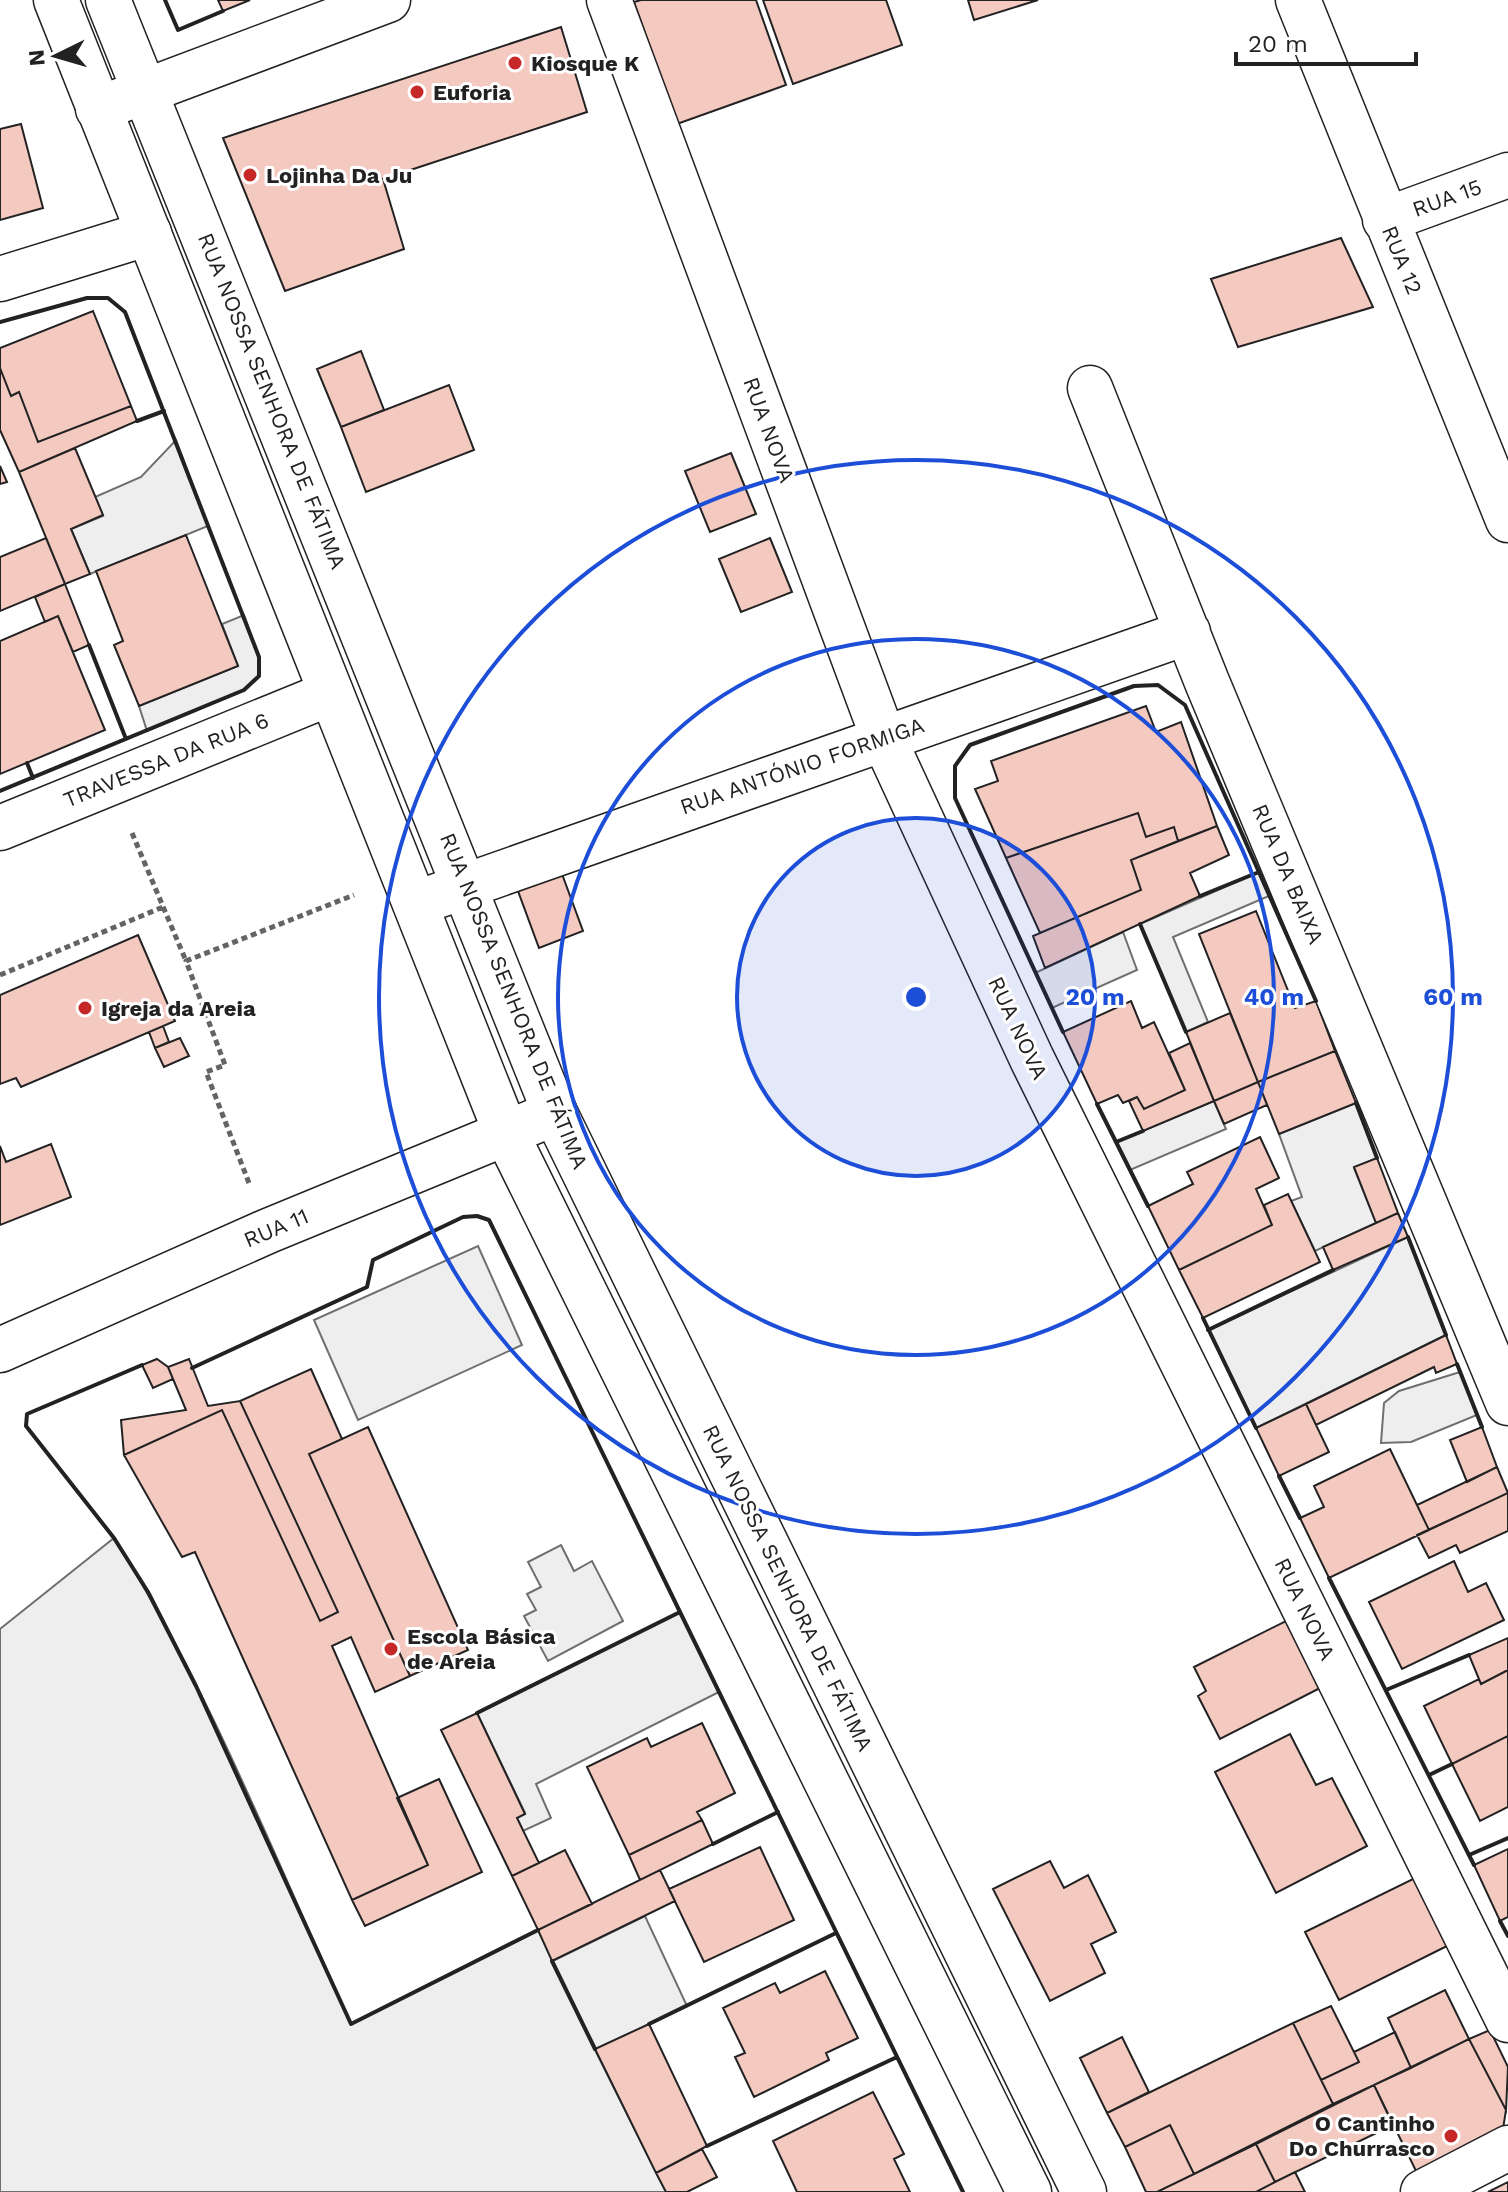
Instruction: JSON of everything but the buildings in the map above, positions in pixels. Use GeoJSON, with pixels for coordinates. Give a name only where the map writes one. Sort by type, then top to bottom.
{"type":"FeatureCollection","features":[{"type":"Feature","properties":{"kind":"street"},"geometry":{"type":"LineString","coordinates":[[56,0],[506,1133],[1029,2192]]}},
{"type":"Feature","properties":{"kind":"street","name":"RUA NOSSA SENHORA DE FÁTIMA"},"geometry":{"type":"LineString","coordinates":[[108,0],[147,90],[555,1113],[1084,2192]]}},
{"type":"Feature","properties":{"kind":"street"},"geometry":{"type":"LineString","coordinates":[[98,109],[388,0]]}},
{"type":"Feature","properties":{"kind":"street","name":"RUA NOVA"},"geometry":{"type":"LineString","coordinates":[[609,0],[883,737],[1032,1059],[1508,2020]]}},
{"type":"Feature","properties":{"kind":"street","name":"RUA 12"},"geometry":{"type":"LineString","coordinates":[[1298,0],[1508,520]]}},
{"type":"Feature","properties":{"kind":"street","name":"RUA 15"},"geometry":{"type":"LineString","coordinates":[[1385,220],[1508,175]]}},
{"type":"Feature","properties":{"kind":"street"},"geometry":{"type":"LineString","coordinates":[[0,279],[149,233]]}},
{"type":"Feature","properties":{"kind":"street","name":"RUA DA BAIXA"},"geometry":{"type":"LineString","coordinates":[[1090,388],[1188,632],[1498,1347],[1508,1403]]}},
{"type":"Feature","properties":{"kind":"street","name":"RUA ANTÓNIO FORMIGA"},"geometry":{"type":"LineString","coordinates":[[417,903],[1188,632]]}},
{"type":"Feature","properties":{"kind":"street","name":"TRAVESSA DA RUA 6"},"geometry":{"type":"LineString","coordinates":[[0,828],[331,693]]}},
{"type":"Feature","properties":{"kind":"street","name":"RUA 11"},"geometry":{"type":"LineString","coordinates":[[0,1350],[268,1231],[555,1113]]}},
{"type":"Feature","properties":{"kind":"street"},"geometry":{"type":"LineString","coordinates":[[1423,2192],[1508,2148]]}},
{"type":"Feature","properties":{"kind":"path"},"geometry":{"type":"LineString","coordinates":[[111,782],[186,961],[225,1065],[206,1072],[268,1231]]}},
{"type":"Feature","properties":{"kind":"path"},"geometry":{"type":"LineString","coordinates":[[186,961],[366,890]]}},
{"type":"Feature","properties":{"kind":"path"},"geometry":{"type":"LineString","coordinates":[[0,975],[163,907]]}},
{"type":"Feature","properties":{"kind":"shaded area"},"geometry":{"type":"Polygon","coordinates":[[[176,440],[208,526],[90,574],[71,529],[103,516],[95,497],[141,477],[176,440]]]}},
{"type":"Feature","properties":{"kind":"shaded area"},"geometry":{"type":"Polygon","coordinates":[[[244,615],[259,657],[259,676],[244,690],[147,731],[139,706],[238,666],[222,624],[244,615]]]}},
{"type":"Feature","properties":{"kind":"shaded area"},"geometry":{"type":"Polygon","coordinates":[[[1259,872],[1269,896],[1173,937],[1208,1022],[1186,1032],[1140,924],[1259,872]]]}},
{"type":"Feature","properties":{"kind":"shaded area"},"geometry":{"type":"Polygon","coordinates":[[[1123,932],[1137,970],[1052,1008],[1035,973],[1123,932]]]}},
{"type":"Feature","properties":{"kind":"shaded area"},"geometry":{"type":"Polygon","coordinates":[[[1214,1101],[1226,1129],[1130,1170],[1116,1142],[1214,1101]]]}},
{"type":"Feature","properties":{"kind":"shaded area"},"geometry":{"type":"Polygon","coordinates":[[[1356,1103],[1377,1158],[1354,1168],[1376,1223],[1315,1251],[1291,1201],[1302,1197],[1279,1134],[1356,1103]]]}},
{"type":"Feature","properties":{"kind":"shaded area"},"geometry":{"type":"Polygon","coordinates":[[[1408,1237],[1446,1335],[1256,1428],[1208,1330],[1408,1237]]]}},
{"type":"Feature","properties":{"kind":"shaded area"},"geometry":{"type":"Polygon","coordinates":[[[478,1246],[522,1345],[358,1420],[314,1320],[478,1246]]]}},
{"type":"Feature","properties":{"kind":"shaded area"},"geometry":{"type":"Polygon","coordinates":[[[1460,1372],[1477,1415],[1411,1442],[1381,1443],[1384,1403],[1399,1391],[1460,1372]]]}},
{"type":"Feature","properties":{"kind":"shaded area"},"geometry":{"type":"Polygon","coordinates":[[[114,1538],[149,1596],[211,1716],[351,2024],[538,1930],[553,1961],[645,1916],[687,2006],[595,2050],[666,2192],[0,2192],[0,1629],[114,1538]]]}},
{"type":"Feature","properties":{"kind":"shaded area"},"geometry":{"type":"Polygon","coordinates":[[[561,1545],[574,1571],[592,1561],[623,1621],[548,1661],[524,1616],[536,1610],[527,1594],[541,1587],[528,1562],[561,1545]]]}},
{"type":"Feature","properties":{"kind":"shaded area"},"geometry":{"type":"Polygon","coordinates":[[[680,1612],[719,1692],[536,1784],[551,1818],[523,1831],[517,1818],[525,1813],[477,1713],[680,1612]]]}},
{"type":"Feature","properties":{"kind":"wall"},"geometry":{"type":"LineString","coordinates":[[165,0],[178,30],[223,11]]}},
{"type":"Feature","properties":{"kind":"wall"},"geometry":{"type":"LineString","coordinates":[[0,322],[87,298],[108,298],[125,312],[259,657],[259,676],[244,690],[0,791]]}},
{"type":"Feature","properties":{"kind":"wall"},"geometry":{"type":"LineString","coordinates":[[137,421],[164,411]]}},
{"type":"Feature","properties":{"kind":"wall"},"geometry":{"type":"LineString","coordinates":[[89,645],[126,739]]}},
{"type":"Feature","properties":{"kind":"wall"},"geometry":{"type":"LineString","coordinates":[[1063,1032],[955,798],[955,766],[970,745],[1134,686],[1158,685],[1185,705],[1316,1001]]}},
{"type":"Feature","properties":{"kind":"wall"},"geometry":{"type":"LineString","coordinates":[[27,763],[33,778]]}},
{"type":"Feature","properties":{"kind":"wall"},"geometry":{"type":"LineString","coordinates":[[1200,896],[1259,872]]}},
{"type":"Feature","properties":{"kind":"wall"},"geometry":{"type":"LineString","coordinates":[[1140,924],[1186,1032]]}},
{"type":"Feature","properties":{"kind":"wall"},"geometry":{"type":"LineString","coordinates":[[1356,1103],[1377,1158]]}},
{"type":"Feature","properties":{"kind":"wall"},"geometry":{"type":"LineString","coordinates":[[1097,1104],[1148,1206]]}},
{"type":"Feature","properties":{"kind":"wall"},"geometry":{"type":"LineString","coordinates":[[1116,1142],[1143,1131]]}},
{"type":"Feature","properties":{"kind":"wall"},"geometry":{"type":"LineString","coordinates":[[192,1368],[367,1287],[373,1260],[463,1217],[477,1216],[489,1220],[680,1612],[477,1713]]}},
{"type":"Feature","properties":{"kind":"wall"},"geometry":{"type":"LineString","coordinates":[[1408,1237],[1446,1335]]}},
{"type":"Feature","properties":{"kind":"wall"},"geometry":{"type":"LineString","coordinates":[[1208,1330],[1333,1270]]}},
{"type":"Feature","properties":{"kind":"wall"},"geometry":{"type":"LineString","coordinates":[[1203,1318],[1256,1428]]}},
{"type":"Feature","properties":{"kind":"wall"},"geometry":{"type":"LineString","coordinates":[[1457,1364],[1482,1427]]}},
{"type":"Feature","properties":{"kind":"wall"},"geometry":{"type":"LineString","coordinates":[[142,1365],[27,1414],[26,1426],[114,1538],[148,1592],[196,1686],[351,2024],[538,1930]]}},
{"type":"Feature","properties":{"kind":"wall"},"geometry":{"type":"LineString","coordinates":[[1279,1476],[1300,1518]]}},
{"type":"Feature","properties":{"kind":"wall"},"geometry":{"type":"LineString","coordinates":[[1329,1578],[1474,1865]]}},
{"type":"Feature","properties":{"kind":"wall"},"geometry":{"type":"LineString","coordinates":[[680,1612],[963,2192]]}},
{"type":"Feature","properties":{"kind":"wall"},"geometry":{"type":"LineString","coordinates":[[1386,1690],[1469,1655]]}},
{"type":"Feature","properties":{"kind":"wall"},"geometry":{"type":"LineString","coordinates":[[1429,1775],[1452,1764]]}},
{"type":"Feature","properties":{"kind":"wall"},"geometry":{"type":"LineString","coordinates":[[713,1844],[778,1812]]}},
{"type":"Feature","properties":{"kind":"wall"},"geometry":{"type":"LineString","coordinates":[[1469,1855],[1508,1838]]}},
{"type":"Feature","properties":{"kind":"wall"},"geometry":{"type":"LineString","coordinates":[[1500,1921],[1508,1936]]}},
{"type":"Feature","properties":{"kind":"wall"},"geometry":{"type":"LineString","coordinates":[[649,2024],[836,1933]]}},
{"type":"Feature","properties":{"kind":"wall"},"geometry":{"type":"LineString","coordinates":[[552,1961],[595,2049]]}},
{"type":"Feature","properties":{"kind":"wall"},"geometry":{"type":"LineString","coordinates":[[707,2146],[897,2057]]}},
{"type":"Feature","properties":{"kind":"place","name":"Kiosque K"},"geometry":{"type":"Point","coordinates":[515,63]}},
{"type":"Feature","properties":{"kind":"place","name":"Euforia"},"geometry":{"type":"Point","coordinates":[417,92]}},
{"type":"Feature","properties":{"kind":"place","name":"Lojinha Da Ju"},"geometry":{"type":"Point","coordinates":[250,175]}},
{"type":"Feature","properties":{"kind":"place","name":"Igreja da Areia"},"geometry":{"type":"Point","coordinates":[85,1008]}},
{"type":"Feature","properties":{"kind":"place","name":"Escola Básica de Areia"},"geometry":{"type":"Point","coordinates":[391,1649]}},
{"type":"Feature","properties":{"kind":"place","name":"O Cantinho Do Churrasco"},"geometry":{"type":"Point","coordinates":[1451,2136]}}]}
